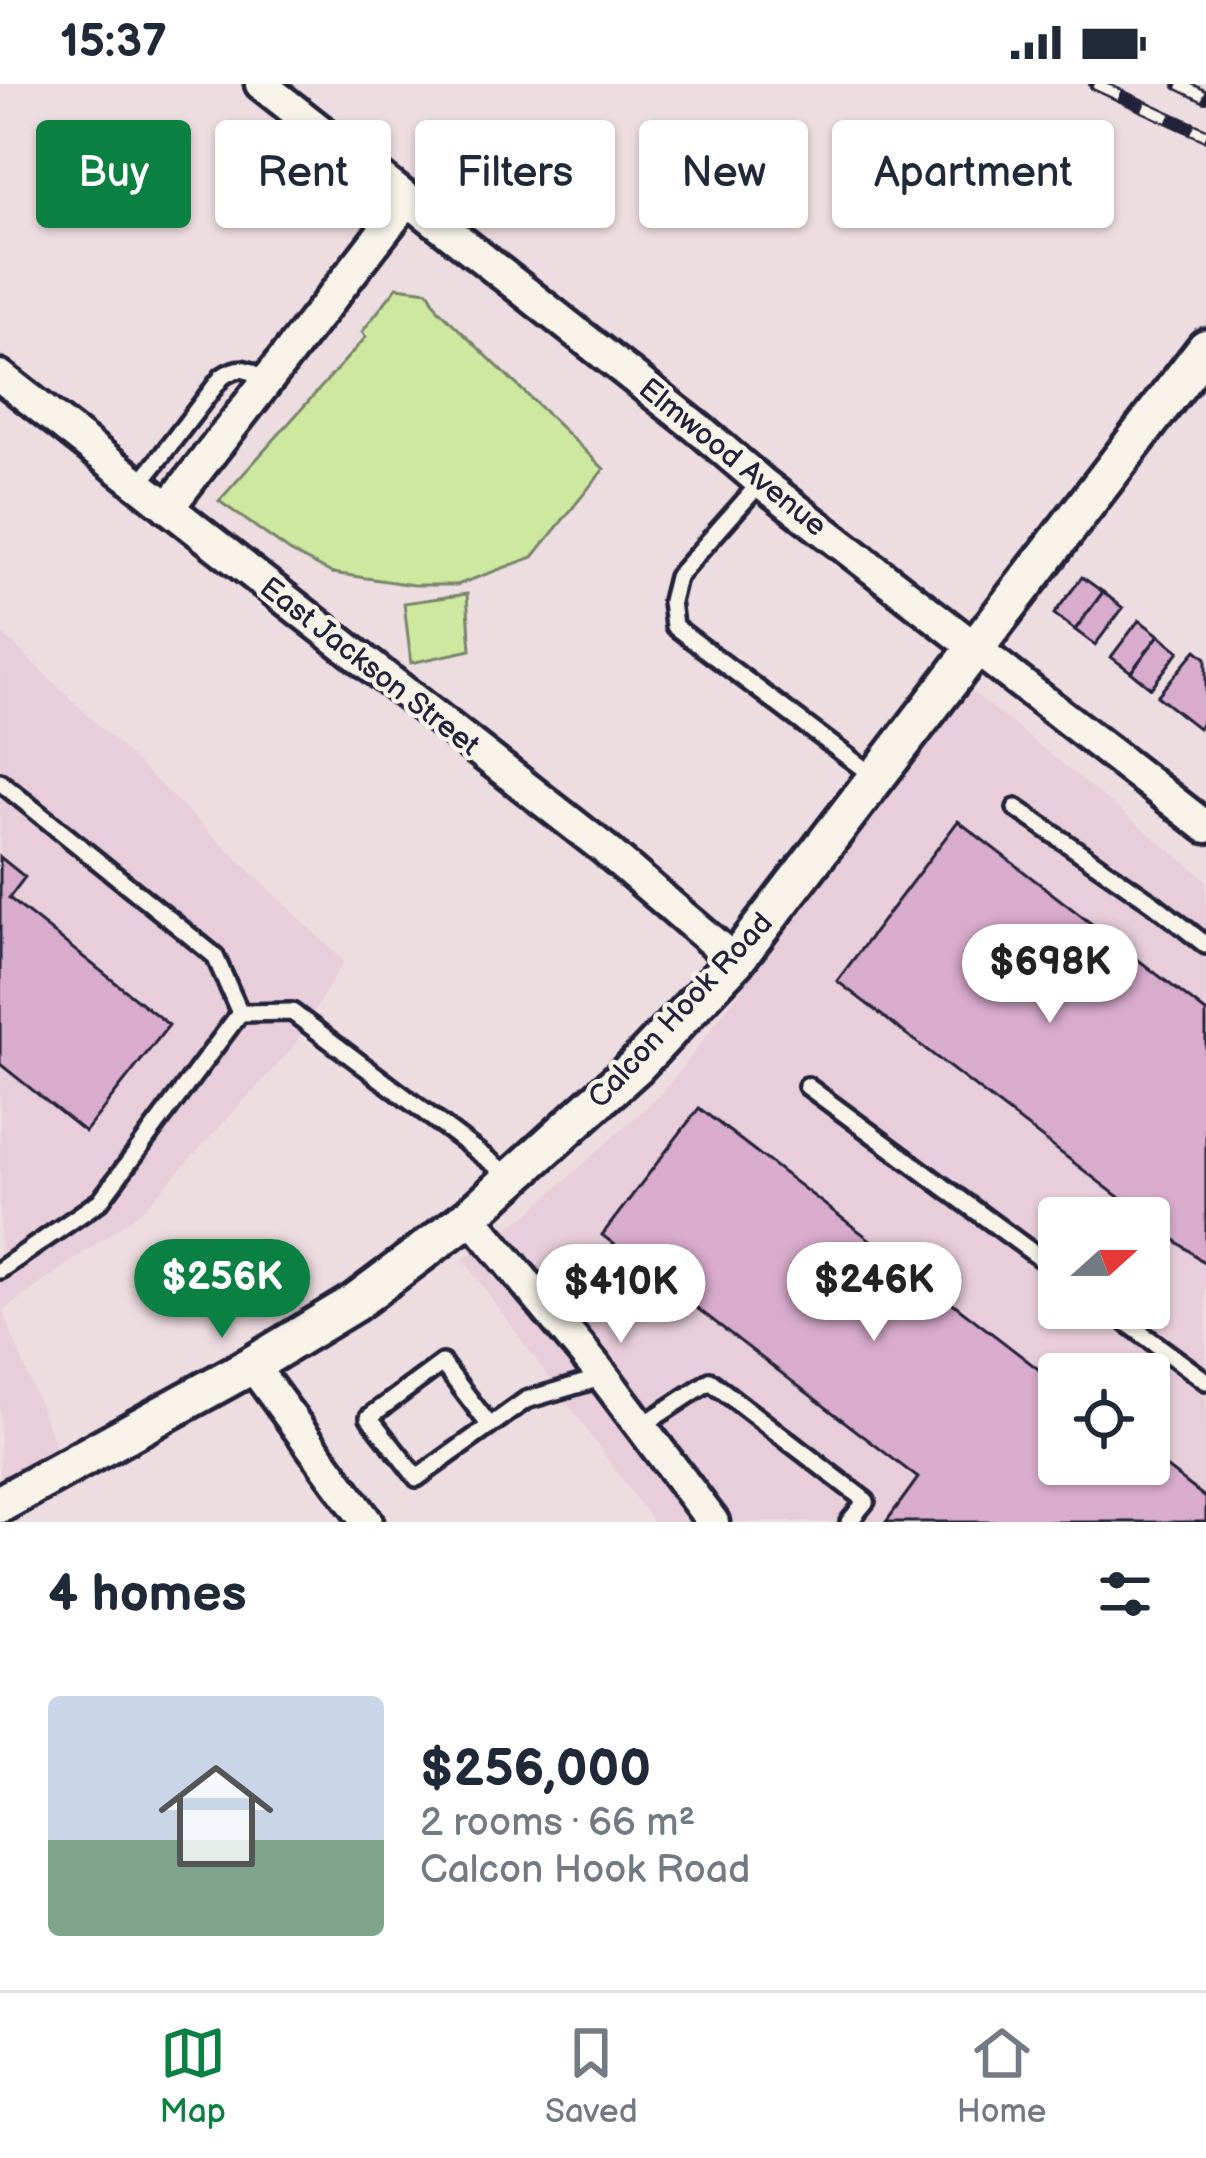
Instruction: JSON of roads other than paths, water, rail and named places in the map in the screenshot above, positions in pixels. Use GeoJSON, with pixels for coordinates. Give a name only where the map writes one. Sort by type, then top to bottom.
{"type":"FeatureCollection","features":[{"type":"Feature","properties":{"kind":"street","name":"Elmwood Avenue"},"geometry":{"type":"LineString","coordinates":[[261,84],[761,482],[1206,827]]}},
{"type":"Feature","properties":{"kind":"street"},"geometry":{"type":"LineString","coordinates":[[168,508],[407,201]]}},
{"type":"Feature","properties":{"kind":"street","name":"Calcon Hook Road"},"geometry":{"type":"LineString","coordinates":[[0,1504],[354,1303],[470,1216],[636,1066],[735,961],[1206,348]]}},
{"type":"Feature","properties":{"kind":"street","name":"East Jackson Street"},"geometry":{"type":"LineString","coordinates":[[0,376],[606,850],[735,961]]}},
{"type":"Feature","properties":{"kind":"street"},"geometry":{"type":"LineString","coordinates":[[470,1216],[604,1377],[713,1522]]}},
{"type":"Feature","properties":{"kind":"street"},"geometry":{"type":"LineString","coordinates":[[252,1365],[367,1522]]}},
{"type":"Feature","properties":{"kind":"lane"},"geometry":{"type":"LineString","coordinates":[[139,485],[222,376],[236,367],[247,368],[266,381]]}},
{"type":"Feature","properties":{"kind":"lane"},"geometry":{"type":"LineString","coordinates":[[761,482],[677,578],[671,601],[674,626],[878,779]]}},
{"type":"Feature","properties":{"kind":"lane"},"geometry":{"type":"LineString","coordinates":[[0,782],[215,956],[240,1013]]}},
{"type":"Feature","properties":{"kind":"lane"},"geometry":{"type":"LineString","coordinates":[[1016,808],[1206,945]]}},
{"type":"Feature","properties":{"kind":"lane"},"geometry":{"type":"LineString","coordinates":[[240,1013],[292,1012],[512,1177]]}},
{"type":"Feature","properties":{"kind":"lane"},"geometry":{"type":"LineString","coordinates":[[0,1270],[100,1201],[240,1013]]}},
{"type":"Feature","properties":{"kind":"lane"},"geometry":{"type":"LineString","coordinates":[[807,1086],[1038,1256]]}},
{"type":"Feature","properties":{"kind":"lane"},"geometry":{"type":"LineString","coordinates":[[1136,1329],[1206,1381]]}},
{"type":"Feature","properties":{"kind":"lane"},"geometry":{"type":"LineString","coordinates":[[490,1426],[442,1363],[369,1417],[417,1478],[490,1426],[526,1400],[604,1377]]}},
{"type":"Feature","properties":{"kind":"lane"},"geometry":{"type":"LineString","coordinates":[[640,1427],[710,1381],[866,1501],[849,1522]]}},
{"type":"Feature","properties":{"kind":"railway"},"geometry":{"type":"LineString","coordinates":[[1095,84],[1206,135]]}},
{"type":"Feature","properties":{"kind":"railway"},"geometry":{"type":"LineString","coordinates":[[1179,84],[1206,97]]}}]}
